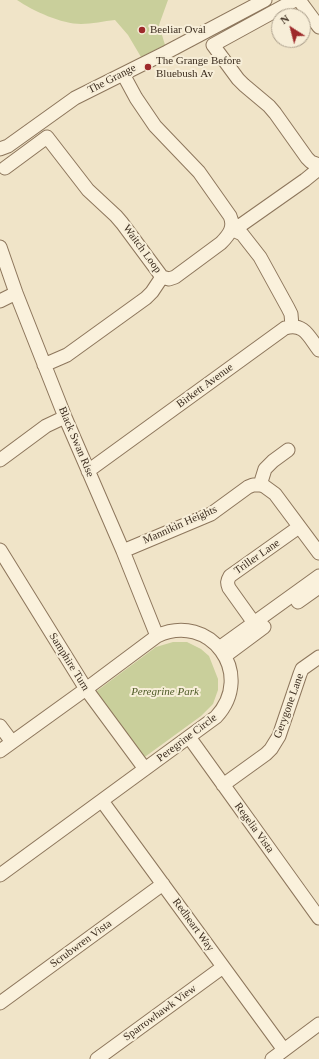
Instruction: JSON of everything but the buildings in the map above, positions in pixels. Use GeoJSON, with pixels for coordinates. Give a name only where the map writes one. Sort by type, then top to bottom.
{"type":"FeatureCollection","features":[{"type":"Feature","properties":{"kind":"street","name":"The Grange"},"geometry":{"type":"LineString","coordinates":[[3,150],[75,98],[196,37],[265,0]]}},
{"type":"Feature","properties":{"kind":"street"},"geometry":{"type":"LineString","coordinates":[[231,229],[241,225],[305,180],[316,171],[318,165],[311,162],[307,158],[269,106],[244,85],[209,47],[295,0]]}},
{"type":"Feature","properties":{"kind":"street"},"geometry":{"type":"LineString","coordinates":[[300,0],[319,26]]}},
{"type":"Feature","properties":{"kind":"street"},"geometry":{"type":"LineString","coordinates":[[123,74],[136,98],[155,126],[199,172],[226,209],[232,220],[231,229]]}},
{"type":"Feature","properties":{"kind":"street","name":"Waitch Loop"},"geometry":{"type":"LineString","coordinates":[[5,168],[52,133],[88,190],[122,223],[162,277],[172,279],[180,274],[222,242],[231,229]]}},
{"type":"Feature","properties":{"kind":"street"},"geometry":{"type":"LineString","coordinates":[[231,229],[242,234],[260,257],[291,314],[292,326],[299,327],[305,331],[319,350]]}},
{"type":"Feature","properties":{"kind":"street","name":"Black Swan Rise"},"geometry":{"type":"LineString","coordinates":[[0,247],[44,365],[123,551],[157,636]]}},
{"type":"Feature","properties":{"kind":"street"},"geometry":{"type":"LineString","coordinates":[[44,365],[66,355],[146,298],[162,277]]}},
{"type":"Feature","properties":{"kind":"street"},"geometry":{"type":"LineString","coordinates":[[0,301],[16,293]]}},
{"type":"Feature","properties":{"kind":"street","name":"Birkett Avenue"},"geometry":{"type":"LineString","coordinates":[[88,471],[285,328],[292,326]]}},
{"type":"Feature","properties":{"kind":"street"},"geometry":{"type":"LineString","coordinates":[[0,460],[46,426],[65,416]]}},
{"type":"Feature","properties":{"kind":"street"},"geometry":{"type":"LineString","coordinates":[[288,450],[264,469],[260,485],[264,486],[274,494],[319,553]]}},
{"type":"Feature","properties":{"kind":"street","name":"Mannikin Heights"},"geometry":{"type":"LineString","coordinates":[[123,551],[211,514],[248,486],[260,485]]}},
{"type":"Feature","properties":{"kind":"street","name":"Triller Lane"},"geometry":{"type":"LineString","coordinates":[[257,627],[229,588],[227,584],[228,579],[230,576],[299,528]]}},
{"type":"Feature","properties":{"kind":"street","name":"Samphire Turn"},"geometry":{"type":"LineString","coordinates":[[0,550],[86,689],[145,769]]}},
{"type":"Feature","properties":{"kind":"street"},"geometry":{"type":"LineString","coordinates":[[257,627],[319,576]]}},
{"type":"Feature","properties":{"kind":"street"},"geometry":{"type":"LineString","coordinates":[[0,751],[157,636],[175,630],[200,633],[207,637],[222,652],[257,627],[319,587]]}},
{"type":"Feature","properties":{"kind":"street","name":"Peregrine Circle"},"geometry":{"type":"LineString","coordinates":[[0,875],[216,717],[226,704],[231,690],[230,671],[222,652]]}},
{"type":"Feature","properties":{"kind":"street","name":"Gerygone Lane"},"geometry":{"type":"LineString","coordinates":[[223,786],[271,749],[278,736],[302,669],[319,657]]}},
{"type":"Feature","properties":{"kind":"street"},"geometry":{"type":"LineString","coordinates":[[0,726],[12,742]]}},
{"type":"Feature","properties":{"kind":"street","name":"Regelia Vista"},"geometry":{"type":"LineString","coordinates":[[189,737],[319,918]]}},
{"type":"Feature","properties":{"kind":"street","name":"Redheart Way"},"geometry":{"type":"LineString","coordinates":[[102,801],[284,1050]]}},
{"type":"Feature","properties":{"kind":"street","name":"Scrubwren Vista"},"geometry":{"type":"LineString","coordinates":[[0,1003],[163,884]]}},
{"type":"Feature","properties":{"kind":"street","name":"Sparrowhawk View"},"geometry":{"type":"LineString","coordinates":[[97,1059],[223,967]]}},
{"type":"Feature","properties":{"kind":"street"},"geometry":{"type":"LineString","coordinates":[[272,1059],[319,1024]]}},
{"type":"Feature","properties":{"kind":"green space","name":"Beeliar Oval"},"geometry":{"type":"Polygon","coordinates":[[[17,0],[168,0],[159,25],[165,45],[141,57],[128,35],[115,20],[85,24],[65,22],[39,12],[17,0]]]}},
{"type":"Feature","properties":{"kind":"green space","name":"Peregrine Park"},"geometry":{"type":"Polygon","coordinates":[[[173,642],[187,642],[201,649],[209,656],[218,679],[218,690],[213,704],[201,716],[142,759],[94,693],[156,647],[173,642]]]}},
{"type":"Feature","properties":{"kind":"place","name":"Beeliar Oval"},"geometry":{"type":"Point","coordinates":[142,30]}},
{"type":"Feature","properties":{"kind":"place","name":"The Grange Before Bluebush Av"},"geometry":{"type":"Point","coordinates":[148,67]}}]}
